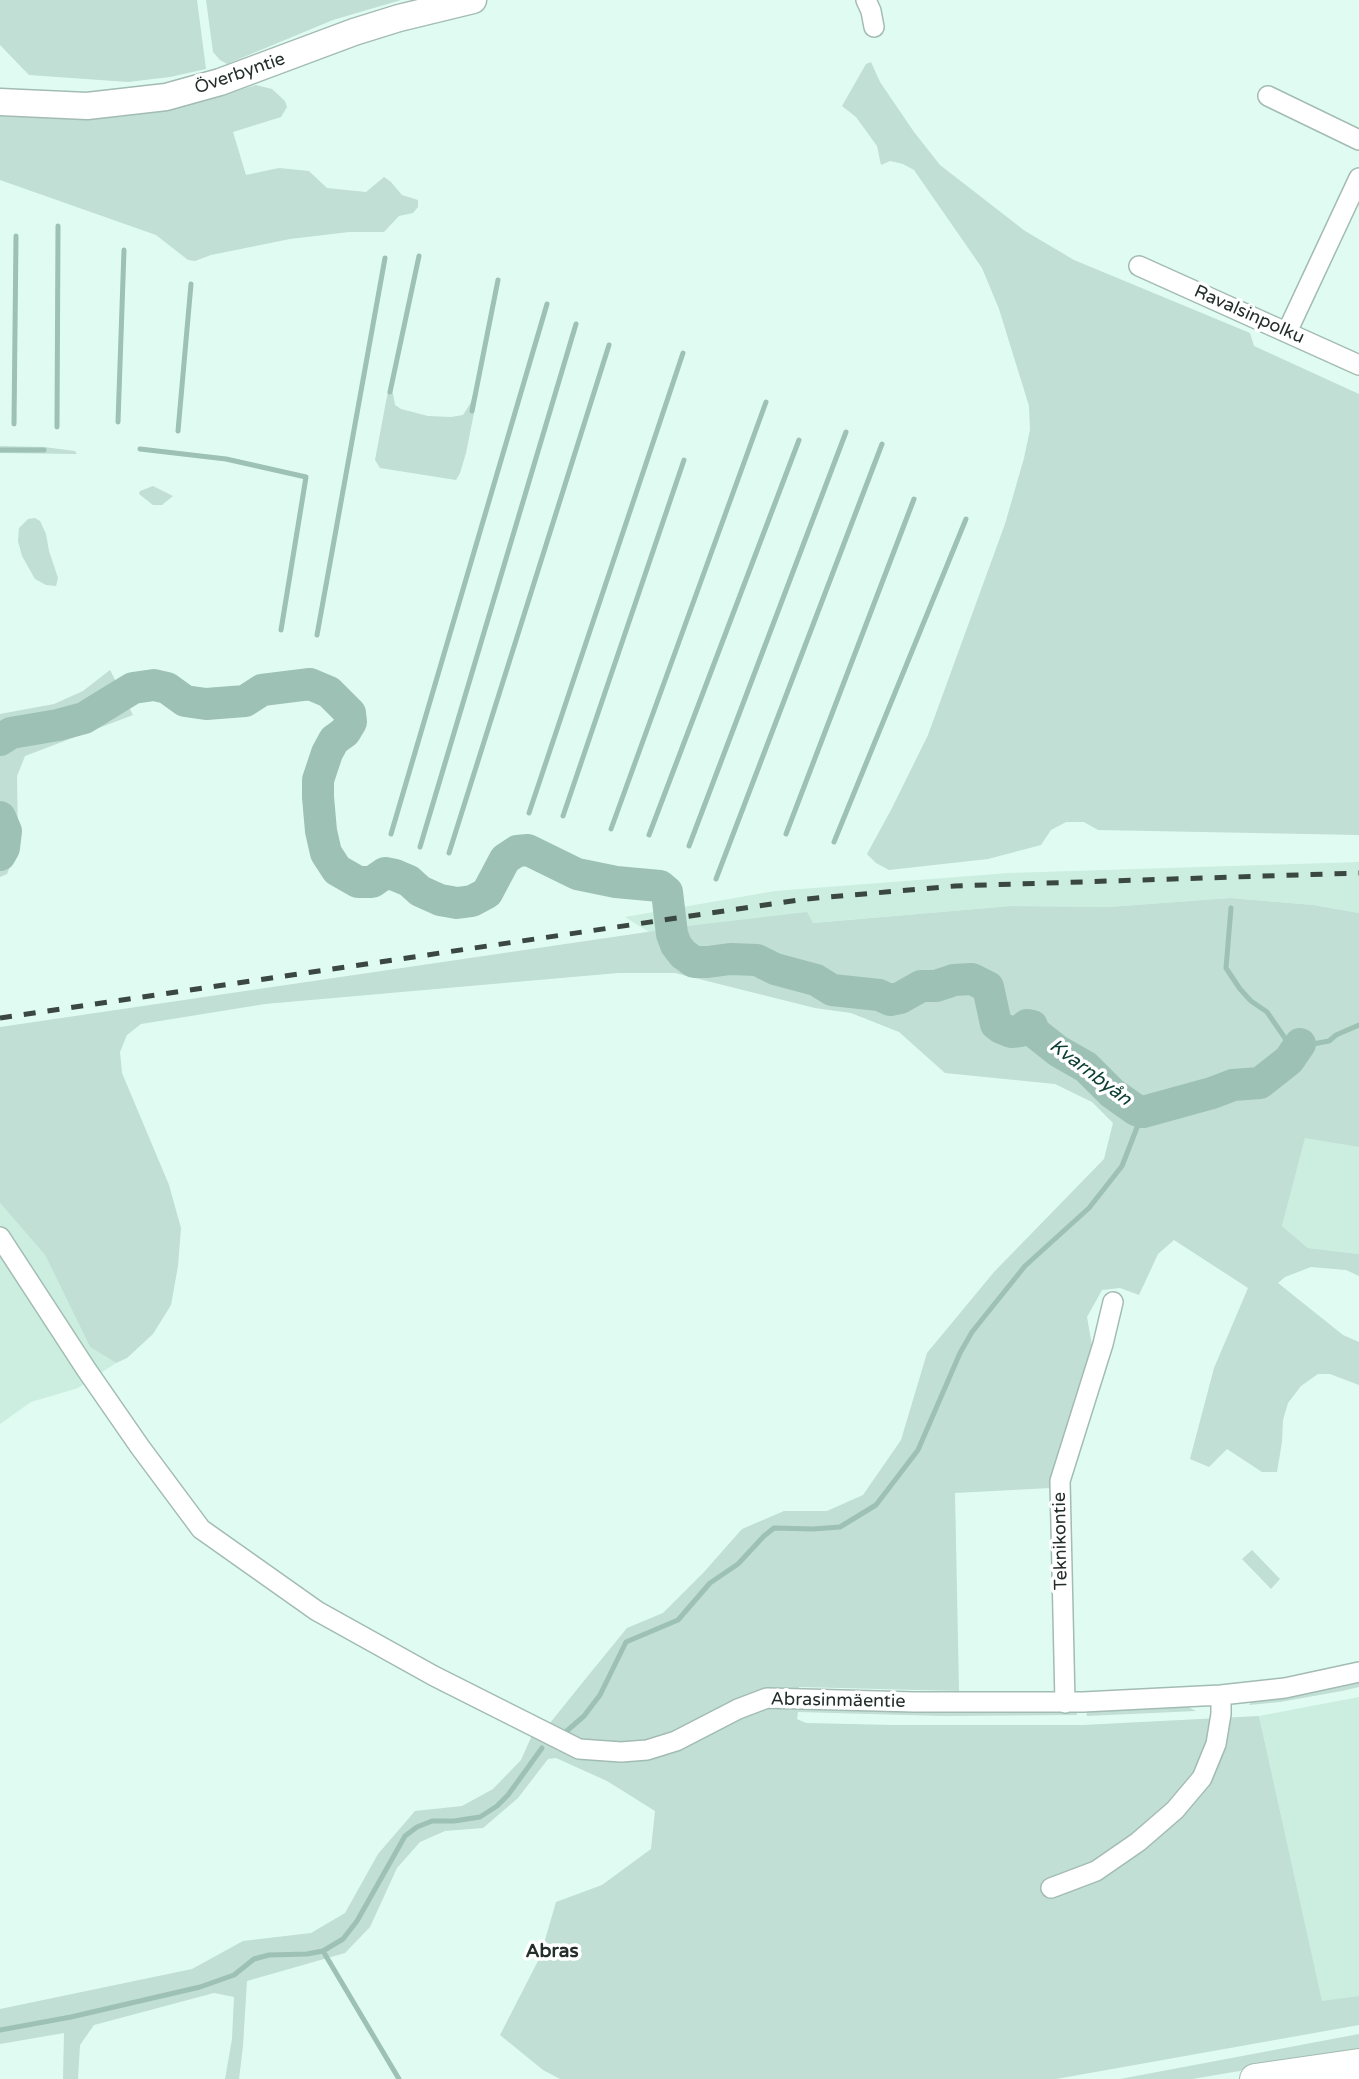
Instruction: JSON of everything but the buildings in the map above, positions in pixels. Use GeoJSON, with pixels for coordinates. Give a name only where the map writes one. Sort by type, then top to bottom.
{"type":"FeatureCollection","features":[{"type":"Feature","properties":{"kind":"main road"},"geometry":{"type":"LineString","coordinates":[[1255,2079],[1351,2072]]}},
{"type":"Feature","properties":{"kind":"street","name":"Överbyntie"},"geometry":{"type":"LineString","coordinates":[[0,103],[87,106],[166,97],[220,82],[354,32],[473,0]]}},
{"type":"Feature","properties":{"kind":"street"},"geometry":{"type":"LineString","coordinates":[[866,0],[874,27]]}},
{"type":"Feature","properties":{"kind":"street"},"geometry":{"type":"LineString","coordinates":[[1268,96],[1359,140]]}},
{"type":"Feature","properties":{"kind":"street"},"geometry":{"type":"LineString","coordinates":[[1287,332],[1359,178]]}},
{"type":"Feature","properties":{"kind":"street","name":"Ravalsinpolku"},"geometry":{"type":"LineString","coordinates":[[1139,265],[1359,365]]}},
{"type":"Feature","properties":{"kind":"street","name":"Abrasinmäentie"},"geometry":{"type":"LineString","coordinates":[[0,1237],[139,1447],[201,1529],[317,1611],[434,1676],[579,1749],[595,1752],[647,1750],[676,1741],[738,1709],[767,1698],[1065,1703],[1221,1695],[1285,1688],[1359,1672]]}},
{"type":"Feature","properties":{"kind":"street","name":"Teknikontie"},"geometry":{"type":"LineString","coordinates":[[1065,1703],[1060,1481],[1103,1344],[1113,1302]]}},
{"type":"Feature","properties":{"kind":"street"},"geometry":{"type":"LineString","coordinates":[[1051,1888],[1096,1871],[1138,1842],[1184,1799],[1202,1778],[1216,1745],[1221,1695]]}},
{"type":"Feature","properties":{"kind":"shaded area"},"geometry":{"type":"Polygon","coordinates":[[[0,0],[197,0],[206,69],[128,82],[29,75],[0,45],[0,0]]]}},
{"type":"Feature","properties":{"kind":"shaded area"},"geometry":{"type":"Polygon","coordinates":[[[206,0],[401,0],[333,20],[227,64],[213,52],[206,0]]]}},
{"type":"Feature","properties":{"kind":"shaded area"},"geometry":{"type":"Polygon","coordinates":[[[871,62],[880,82],[940,165],[1025,231],[1074,260],[1250,333],[1254,346],[1359,394],[1359,835],[1098,830],[1084,822],[1066,822],[1051,830],[1041,845],[988,859],[889,870],[867,854],[928,735],[1005,524],[1030,430],[1029,406],[999,309],[982,268],[914,170],[890,161],[881,165],[877,146],[856,117],[842,106],[866,64],[871,62]]]}},
{"type":"Feature","properties":{"kind":"shaded area"},"geometry":{"type":"Polygon","coordinates":[[[256,85],[272,89],[285,101],[287,107],[281,117],[233,132],[246,175],[279,168],[309,171],[327,188],[366,192],[384,177],[402,195],[418,200],[418,207],[413,213],[399,216],[384,232],[349,232],[290,239],[211,255],[195,261],[188,260],[156,235],[0,180],[0,114],[119,117],[177,108],[256,85]]]}},
{"type":"Feature","properties":{"kind":"shaded area"},"geometry":{"type":"Polygon","coordinates":[[[388,391],[393,393],[395,405],[401,409],[428,416],[451,417],[463,415],[474,392],[478,393],[466,453],[456,480],[380,468],[375,460],[388,391]]]}},
{"type":"Feature","properties":{"kind":"shaded area"},"geometry":{"type":"Polygon","coordinates":[[[0,446],[44,447],[75,451],[77,454],[0,453],[0,446]]]}},
{"type":"Feature","properties":{"kind":"shaded area"},"geometry":{"type":"Polygon","coordinates":[[[153,486],[173,496],[162,505],[153,505],[139,494],[140,491],[153,486]]]}},
{"type":"Feature","properties":{"kind":"shaded area"},"geometry":{"type":"Polygon","coordinates":[[[35,518],[40,521],[46,534],[58,578],[56,586],[46,585],[35,579],[22,556],[18,541],[19,528],[28,519],[35,518]]]}},
{"type":"Feature","properties":{"kind":"shaded area"},"geometry":{"type":"Polygon","coordinates":[[[110,670],[133,715],[25,756],[17,776],[18,846],[7,874],[0,877],[0,714],[54,704],[83,691],[110,670]]]}},
{"type":"Feature","properties":{"kind":"shaded area"},"geometry":{"type":"Polygon","coordinates":[[[1359,862],[1359,913],[1313,905],[1230,898],[1109,907],[1011,906],[812,923],[688,926],[649,932],[625,917],[775,891],[1009,873],[1359,862]]]}},
{"type":"Feature","properties":{"kind":"shaded area"},"geometry":{"type":"Polygon","coordinates":[[[1230,898],[1313,905],[1359,913],[1359,1147],[1305,1138],[1282,1226],[1308,1248],[1359,1254],[1359,1276],[1346,1270],[1311,1267],[1285,1277],[1278,1283],[1343,1335],[1359,1342],[1359,1385],[1330,1374],[1318,1374],[1301,1386],[1288,1403],[1283,1420],[1277,1472],[1262,1472],[1227,1449],[1209,1467],[1190,1459],[1214,1368],[1248,1288],[1174,1240],[1158,1254],[1139,1295],[1120,1288],[1102,1290],[1087,1317],[1093,1351],[1050,1488],[955,1493],[959,1691],[799,1687],[798,1704],[1077,1710],[1077,1715],[942,1716],[798,1712],[797,1719],[806,1723],[893,1725],[1083,1725],[1259,1716],[1322,2001],[1359,1996],[1359,2025],[1056,2079],[560,2079],[543,2070],[500,2035],[540,1957],[556,1902],[602,1885],[651,1849],[655,1811],[607,1781],[556,1758],[548,1759],[518,1798],[483,1828],[445,1831],[420,1842],[397,1868],[370,1927],[345,1953],[247,1981],[239,2079],[225,2079],[232,2039],[234,1997],[214,1993],[94,2025],[80,2045],[78,2079],[63,2079],[64,2033],[0,2044],[0,2009],[192,1969],[243,1941],[311,1933],[345,1913],[378,1854],[415,1811],[462,1806],[493,1789],[521,1760],[533,1733],[572,1740],[550,1723],[587,1677],[627,1628],[663,1613],[742,1529],[784,1511],[827,1511],[863,1495],[901,1440],[927,1353],[994,1272],[1104,1159],[1113,1123],[1092,1102],[1055,1084],[945,1073],[899,1032],[851,1013],[815,1008],[675,973],[618,973],[265,1004],[141,1024],[127,1035],[120,1052],[122,1073],[169,1185],[181,1228],[171,1305],[153,1334],[127,1358],[116,1363],[90,1347],[45,1255],[0,1203],[0,1027],[688,926],[807,912],[813,923],[1011,906],[1109,907],[1230,898]]]}},
{"type":"Feature","properties":{"kind":"shaded area"},"geometry":{"type":"Polygon","coordinates":[[[1305,1137],[1359,1147],[1359,1254],[1308,1248],[1282,1226],[1305,1137]]]}},
{"type":"Feature","properties":{"kind":"shaded area"},"geometry":{"type":"Polygon","coordinates":[[[0,1203],[45,1255],[90,1347],[116,1363],[78,1388],[31,1402],[0,1424],[0,1203]]]}},
{"type":"Feature","properties":{"kind":"shaded area"},"geometry":{"type":"Polygon","coordinates":[[[1252,1550],[1280,1579],[1271,1589],[1242,1559],[1252,1550]]]}},
{"type":"Feature","properties":{"kind":"shaded area"},"geometry":{"type":"Polygon","coordinates":[[[1359,1680],[1359,1687],[1342,1691],[1249,1705],[1252,1701],[1359,1680]]]}},
{"type":"Feature","properties":{"kind":"shaded area"},"geometry":{"type":"Polygon","coordinates":[[[1359,1697],[1359,1996],[1322,2002],[1259,1716],[1359,1697]]]}},
{"type":"Feature","properties":{"kind":"shaded area"},"geometry":{"type":"Polygon","coordinates":[[[1186,1706],[1196,1711],[1087,1716],[1086,1710],[1186,1706]]]}},
{"type":"Feature","properties":{"kind":"shaded area"},"geometry":{"type":"Polygon","coordinates":[[[1359,2034],[1359,2051],[1192,2079],[1120,2079],[1359,2034]]]}},
{"type":"Feature","properties":{"kind":"waterway"},"geometry":{"type":"LineString","coordinates":[[57,427],[58,226]]}},
{"type":"Feature","properties":{"kind":"waterway"},"geometry":{"type":"LineString","coordinates":[[14,424],[16,236]]}},
{"type":"Feature","properties":{"kind":"waterway"},"geometry":{"type":"LineString","coordinates":[[118,422],[124,250]]}},
{"type":"Feature","properties":{"kind":"waterway"},"geometry":{"type":"LineString","coordinates":[[390,392],[419,256]]}},
{"type":"Feature","properties":{"kind":"waterway"},"geometry":{"type":"LineString","coordinates":[[317,635],[385,258]]}},
{"type":"Feature","properties":{"kind":"waterway"},"geometry":{"type":"LineString","coordinates":[[472,411],[498,280]]}},
{"type":"Feature","properties":{"kind":"waterway"},"geometry":{"type":"LineString","coordinates":[[178,431],[191,284]]}},
{"type":"Feature","properties":{"kind":"waterway"},"geometry":{"type":"LineString","coordinates":[[391,834],[547,304]]}},
{"type":"Feature","properties":{"kind":"waterway"},"geometry":{"type":"LineString","coordinates":[[420,847],[576,324]]}},
{"type":"Feature","properties":{"kind":"waterway"},"geometry":{"type":"LineString","coordinates":[[449,853],[609,345]]}},
{"type":"Feature","properties":{"kind":"waterway"},"geometry":{"type":"LineString","coordinates":[[529,813],[683,353]]}},
{"type":"Feature","properties":{"kind":"waterway"},"geometry":{"type":"LineString","coordinates":[[611,829],[766,402]]}},
{"type":"Feature","properties":{"kind":"waterway"},"geometry":{"type":"LineString","coordinates":[[689,846],[846,432]]}},
{"type":"Feature","properties":{"kind":"waterway"},"geometry":{"type":"LineString","coordinates":[[649,835],[799,440]]}},
{"type":"Feature","properties":{"kind":"waterway"},"geometry":{"type":"LineString","coordinates":[[716,879],[882,444]]}},
{"type":"Feature","properties":{"kind":"waterway"},"geometry":{"type":"LineString","coordinates":[[140,449],[226,459],[306,477],[281,630]]}},
{"type":"Feature","properties":{"kind":"waterway"},"geometry":{"type":"LineString","coordinates":[[0,450],[44,450]]}},
{"type":"Feature","properties":{"kind":"waterway"},"geometry":{"type":"LineString","coordinates":[[563,816],[684,460]]}},
{"type":"Feature","properties":{"kind":"waterway"},"geometry":{"type":"LineString","coordinates":[[786,834],[914,499]]}},
{"type":"Feature","properties":{"kind":"waterway"},"geometry":{"type":"LineString","coordinates":[[834,842],[966,519]]}},
{"type":"Feature","properties":{"kind":"waterway","name":"Kvarnbyån"},"geometry":{"type":"LineString","coordinates":[[0,740],[11,733],[84,718],[133,688],[154,685],[167,688],[185,701],[206,704],[245,701],[262,690],[310,684],[329,692],[350,713],[351,722],[345,732],[334,740],[327,753],[318,780],[318,797],[326,853],[337,870],[358,882],[372,882],[385,873],[409,881],[420,891],[440,900],[457,903],[472,901],[487,893],[505,859],[517,851],[528,850],[577,874],[616,882],[660,886],[667,892],[672,934],[676,945],[694,962],[757,960],[775,969],[816,980],[832,990],[879,995],[890,1000],[900,998],[921,986],[972,979],[988,987],[996,1024],[1001,1028],[1011,1032],[1020,1031],[1027,1025],[1032,1026],[1034,1032],[1058,1051],[1086,1067],[1112,1093],[1143,1112],[1233,1085],[1260,1083],[1289,1060],[1300,1044]]}},
{"type":"Feature","properties":{"kind":"waterway","name":"Kvarnbyån"},"geometry":{"type":"LineString","coordinates":[[0,817],[6,831],[4,848],[0,855]]}},
{"type":"Feature","properties":{"kind":"waterway"},"geometry":{"type":"LineString","coordinates":[[1231,908],[1226,968],[1251,1001],[1267,1012],[1287,1041],[1300,1044],[1329,1041],[1359,1025]]}},
{"type":"Feature","properties":{"kind":"waterway"},"geometry":{"type":"LineString","coordinates":[[561,1736],[584,1716],[600,1695],[626,1642],[678,1620],[710,1583],[738,1564],[774,1528],[840,1527],[876,1505],[918,1450],[960,1353],[972,1332],[1025,1266],[1089,1208],[1122,1166],[1143,1112]]}},
{"type":"Feature","properties":{"kind":"waterway"},"geometry":{"type":"LineString","coordinates":[[0,2030],[71,2017],[200,1987],[234,1975],[254,1959],[269,1955],[323,1951],[343,1939],[357,1921],[405,1836],[432,1821],[480,1817],[508,1795],[542,1748]]}},
{"type":"Feature","properties":{"kind":"waterway"},"geometry":{"type":"LineString","coordinates":[[323,1951],[399,2079]]}},
{"type":"Feature","properties":{"kind":"railway"},"geometry":{"type":"LineString","coordinates":[[0,1018],[806,899],[955,886],[1359,873]]}},
{"type":"Feature","properties":{"kind":"district","name":"Abras"},"geometry":{"type":"Point","coordinates":[552,1952]}}]}
